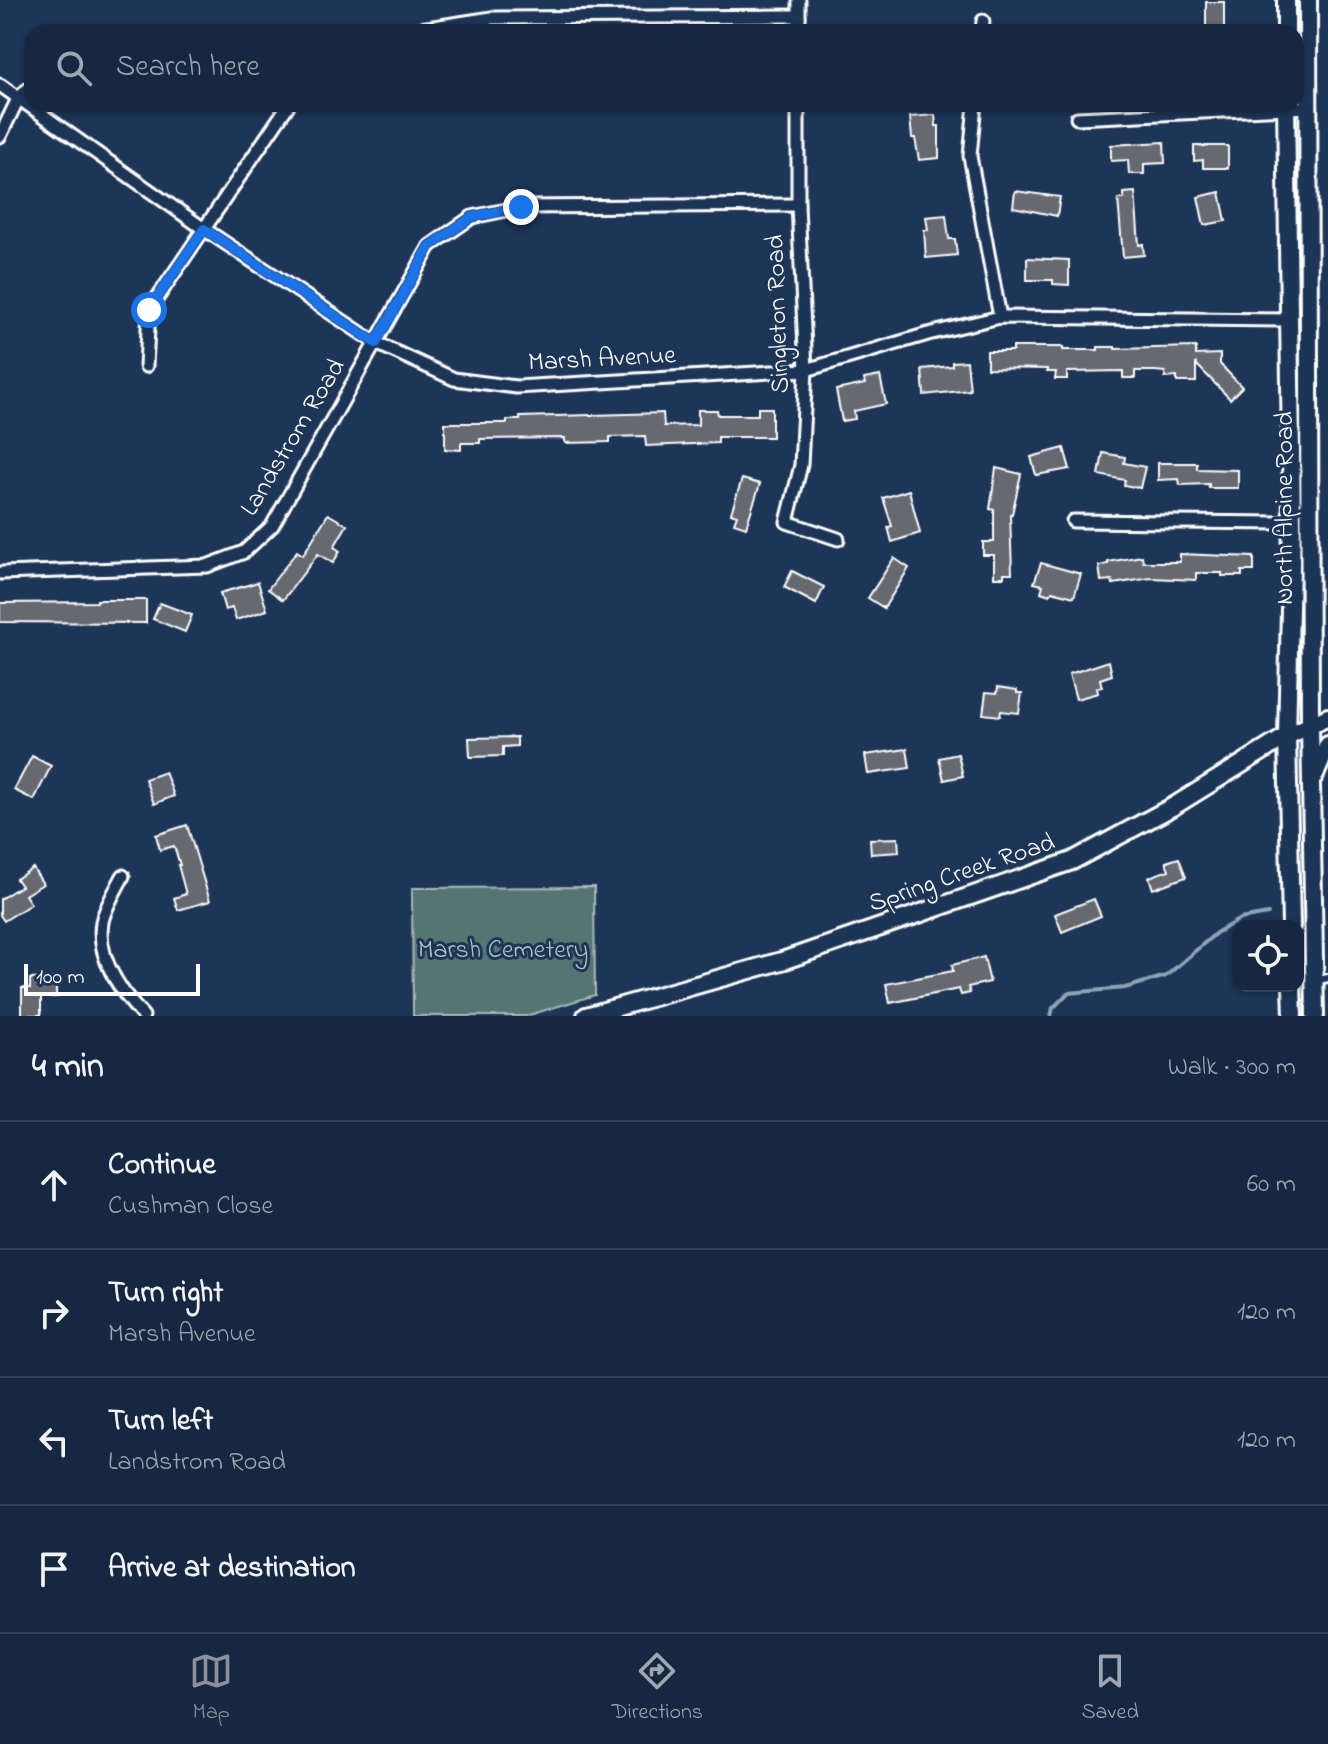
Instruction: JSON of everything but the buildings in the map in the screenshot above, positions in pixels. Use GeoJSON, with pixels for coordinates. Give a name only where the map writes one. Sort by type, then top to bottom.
{"type":"FeatureCollection","features":[{"type":"Feature","properties":{"kind":"main road"},"geometry":{"type":"LineString","coordinates":[[1286,0],[1286,24]]}},
{"type":"Feature","properties":{"kind":"main road","name":"North Alpine Road"},"geometry":{"type":"LineString","coordinates":[[1308,0],[1310,726],[1321,979],[1315,1016]]}},
{"type":"Feature","properties":{"kind":"main road","name":"North Alpine Road"},"geometry":{"type":"LineString","coordinates":[[1286,112],[1292,523],[1287,736],[1291,920]]}},
{"type":"Feature","properties":{"kind":"main road","name":"Spring Creek Road"},"geometry":{"type":"LineString","coordinates":[[586,1016],[785,960],[1072,861],[1174,806],[1287,736],[1328,717]]}},
{"type":"Feature","properties":{"kind":"main road"},"geometry":{"type":"LineString","coordinates":[[1311,784],[1328,745]]}},
{"type":"Feature","properties":{"kind":"main road"},"geometry":{"type":"LineString","coordinates":[[1292,992],[1293,1016]]}},
{"type":"Feature","properties":{"kind":"street"},"geometry":{"type":"LineString","coordinates":[[799,0],[799,24]]}},
{"type":"Feature","properties":{"kind":"street"},"geometry":{"type":"LineString","coordinates":[[453,24],[492,18],[799,16]]}},
{"type":"Feature","properties":{"kind":"street","name":"Marsh Avenue"},"geometry":{"type":"LineString","coordinates":[[0,85],[24,103]]}},
{"type":"Feature","properties":{"kind":"street"},"geometry":{"type":"LineString","coordinates":[[0,136],[24,93]]}},
{"type":"Feature","properties":{"kind":"street"},"geometry":{"type":"LineString","coordinates":[[1304,107],[1309,107]]}},
{"type":"Feature","properties":{"kind":"street","name":"Marsh Avenue"},"geometry":{"type":"LineString","coordinates":[[37,112],[204,229],[376,343],[454,379],[516,387],[806,370],[928,334],[1000,317],[1288,320]]}},
{"type":"Feature","properties":{"kind":"street"},"geometry":{"type":"LineString","coordinates":[[146,366],[149,310],[284,112]]}},
{"type":"Feature","properties":{"kind":"street","name":"Singleton Road"},"geometry":{"type":"LineString","coordinates":[[798,112],[798,205],[806,370],[801,465],[787,522],[838,539]]}},
{"type":"Feature","properties":{"kind":"street"},"geometry":{"type":"LineString","coordinates":[[974,112],[970,156],[1000,317]]}},
{"type":"Feature","properties":{"kind":"street"},"geometry":{"type":"LineString","coordinates":[[1077,118],[1182,112]]}},
{"type":"Feature","properties":{"kind":"street","name":"Landstrom Road"},"geometry":{"type":"LineString","coordinates":[[0,573],[207,566],[244,552],[272,526],[430,246],[472,217],[521,207],[798,205]]}},
{"type":"Feature","properties":{"kind":"street"},"geometry":{"type":"LineString","coordinates":[[1073,521],[1292,523]]}},
{"type":"Feature","properties":{"kind":"street"},"geometry":{"type":"LineString","coordinates":[[123,876],[102,921],[103,951],[123,994],[143,1016]]}},
{"type":"Feature","properties":{"kind":"green space","name":"Marsh Cemetery"},"geometry":{"type":"Polygon","coordinates":[[[594,887],[595,995],[526,1016],[413,1016],[412,888],[594,887]]]}},
{"type":"Feature","properties":{"kind":"waterway"},"geometry":{"type":"LineString","coordinates":[[1051,1016],[1053,1008],[1068,993],[1125,988],[1166,976],[1216,933],[1240,919],[1268,914]]}},
{"type":"Feature","properties":{"kind":"route"},"geometry":{"type":"LineString","coordinates":[[149,310],[204,229],[376,343],[430,246],[472,217],[521,207]]}}]}
